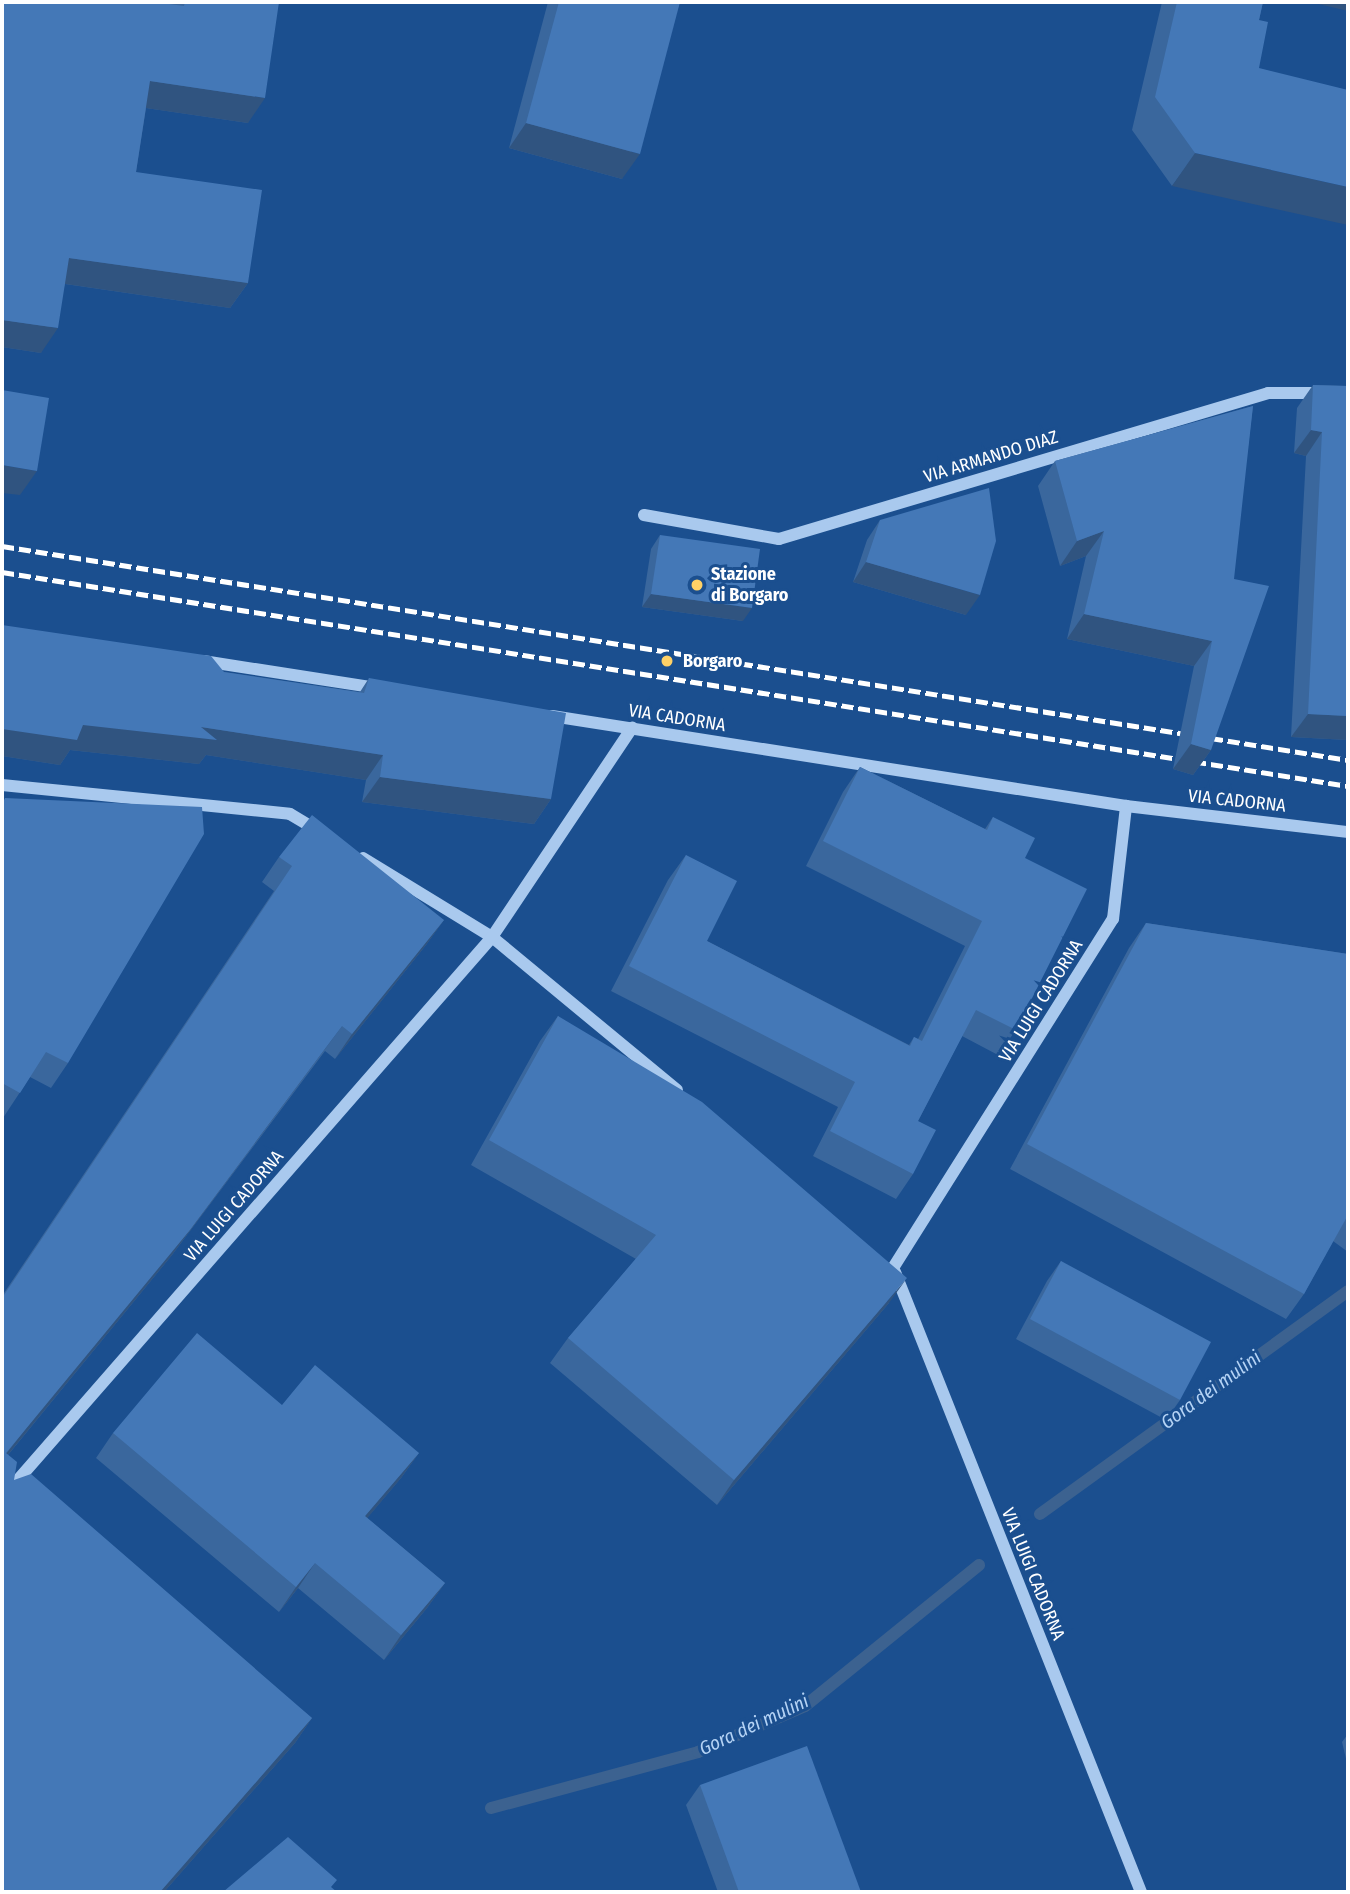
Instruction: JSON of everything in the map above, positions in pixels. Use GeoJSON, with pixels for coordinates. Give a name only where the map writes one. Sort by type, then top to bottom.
{"type":"FeatureCollection","features":[{"type":"Feature","properties":{"kind":"street","name":"VIA ARMANDO DIAZ"},"geometry":{"type":"LineString","coordinates":[[644,515],[779,539],[1268,393],[1348,393]]}},
{"type":"Feature","properties":{"kind":"street"},"geometry":{"type":"LineString","coordinates":[[193,659],[399,692]]}},
{"type":"Feature","properties":{"kind":"street","name":"VIA CADORNA"},"geometry":{"type":"LineString","coordinates":[[536,713],[1126,806],[1348,832]]}},
{"type":"Feature","properties":{"kind":"street","name":"VIA LUIGI CADORNA"},"geometry":{"type":"LineString","coordinates":[[2,1498],[492,937],[632,728]]}},
{"type":"Feature","properties":{"kind":"street"},"geometry":{"type":"LineString","coordinates":[[2,785],[290,814],[326,835]]}},
{"type":"Feature","properties":{"kind":"street","name":"VIA LUIGI CADORNA"},"geometry":{"type":"LineString","coordinates":[[893,1268],[1113,919],[1126,806]]}},
{"type":"Feature","properties":{"kind":"street"},"geometry":{"type":"LineString","coordinates":[[349,850],[492,937],[692,1102]]}},
{"type":"Feature","properties":{"kind":"street","name":"VIA LUIGI CADORNA"},"geometry":{"type":"LineString","coordinates":[[883,1259],[893,1268],[1141,1892]]}},
{"type":"Feature","properties":{"kind":"building"},"geometry":{"type":"Polygon","coordinates":[[[2,2],[154,2],[184,6],[185,2],[279,2],[265,98],[150,81],[136,172],[262,190],[248,283],[69,258],[58,328],[2,320],[2,2]]]}},
{"type":"Feature","properties":{"kind":"building"},"geometry":{"type":"Polygon","coordinates":[[[559,2],[680,2],[640,154],[526,123],[559,2]]]}},
{"type":"Feature","properties":{"kind":"building"},"geometry":{"type":"Polygon","coordinates":[[[1177,2],[1263,2],[1259,20],[1268,22],[1259,68],[1348,90],[1348,187],[1195,153],[1155,97],[1177,2]]]}},
{"type":"Feature","properties":{"kind":"building"},"geometry":{"type":"Polygon","coordinates":[[[1313,385],[1348,386],[1348,716],[1308,714],[1322,432],[1311,430],[1313,385]]]}},
{"type":"Feature","properties":{"kind":"building"},"geometry":{"type":"Polygon","coordinates":[[[2,390],[49,398],[37,471],[2,465],[2,390]]]}},
{"type":"Feature","properties":{"kind":"building"},"geometry":{"type":"Polygon","coordinates":[[[1253,406],[1234,579],[1269,586],[1211,750],[1191,744],[1212,641],[1084,614],[1104,531],[1077,541],[1055,461],[1253,406]]]}},
{"type":"Feature","properties":{"kind":"building"},"geometry":{"type":"Polygon","coordinates":[[[989,488],[996,541],[980,595],[866,562],[880,520],[989,488]]]}},
{"type":"Feature","properties":{"kind":"building","name":"Stazione di Borgaro"},"geometry":{"type":"Polygon","coordinates":[[[660,535],[760,549],[752,608],[651,594],[660,535]]]}},
{"type":"Feature","properties":{"kind":"building"},"geometry":{"type":"Polygon","coordinates":[[[2,625],[211,656],[224,672],[364,693],[369,678],[566,713],[551,799],[380,777],[383,755],[201,727],[217,740],[83,725],[77,740],[2,729],[2,625]]]}},
{"type":"Feature","properties":{"kind":"building"},"geometry":{"type":"Polygon","coordinates":[[[860,767],[987,830],[993,817],[1035,838],[1025,858],[1087,889],[1016,1030],[976,1010],[918,1121],[936,1130],[913,1174],[830,1131],[855,1082],[629,966],[686,855],[737,881],[707,941],[910,1046],[914,1037],[922,1041],[982,921],[823,841],[860,767]]]}},
{"type":"Feature","properties":{"kind":"building"},"geometry":{"type":"Polygon","coordinates":[[[5,798],[202,807],[204,834],[68,1063],[46,1052],[20,1093],[2,1083],[2,804],[5,798]]]}},
{"type":"Feature","properties":{"kind":"building"},"geometry":{"type":"Polygon","coordinates":[[[312,815],[444,920],[352,1034],[342,1026],[190,1230],[6,1453],[17,1462],[14,1480],[31,1474],[312,1718],[160,1892],[2,1892],[2,1298],[292,866],[279,857],[312,815]]]}},
{"type":"Feature","properties":{"kind":"building"},"geometry":{"type":"Polygon","coordinates":[[[1146,923],[1348,954],[1348,1215],[1304,1294],[1027,1144],[1146,923]]]}},
{"type":"Feature","properties":{"kind":"building"},"geometry":{"type":"Polygon","coordinates":[[[558,1016],[702,1102],[907,1278],[734,1480],[568,1338],[656,1235],[489,1140],[558,1016]]]}},
{"type":"Feature","properties":{"kind":"building"},"geometry":{"type":"Polygon","coordinates":[[[1061,1261],[1211,1342],[1180,1400],[1030,1319],[1061,1261]]]}},
{"type":"Feature","properties":{"kind":"building"},"geometry":{"type":"Polygon","coordinates":[[[197,1333],[282,1405],[315,1365],[419,1453],[365,1516],[445,1583],[401,1635],[315,1563],[296,1587],[113,1433],[197,1333]]]}},
{"type":"Feature","properties":{"kind":"building"},"geometry":{"type":"Polygon","coordinates":[[[807,1746],[861,1892],[739,1892],[700,1785],[807,1746]]]}},
{"type":"Feature","properties":{"kind":"building"},"geometry":{"type":"Polygon","coordinates":[[[288,1837],[337,1880],[331,1887],[337,1892],[223,1892],[288,1837]]]}},
{"type":"Feature","properties":{"kind":"waterway","name":"Gora dei mulini"},"geometry":{"type":"LineString","coordinates":[[1040,1514],[1348,1291]]}},
{"type":"Feature","properties":{"kind":"waterway","name":"Gora dei mulini"},"geometry":{"type":"LineString","coordinates":[[491,1808],[698,1752],[805,1706],[979,1565]]}},
{"type":"Feature","properties":{"kind":"railway"},"geometry":{"type":"LineString","coordinates":[[2,546],[1348,760]]}},
{"type":"Feature","properties":{"kind":"railway"},"geometry":{"type":"LineString","coordinates":[[2,572],[1348,786]]}},
{"type":"Feature","properties":{"kind":"place","name":"Stazione di Borgaro"},"geometry":{"type":"Point","coordinates":[697,585]}},
{"type":"Feature","properties":{"kind":"place","name":"Borgaro"},"geometry":{"type":"Point","coordinates":[667,661]}}]}
